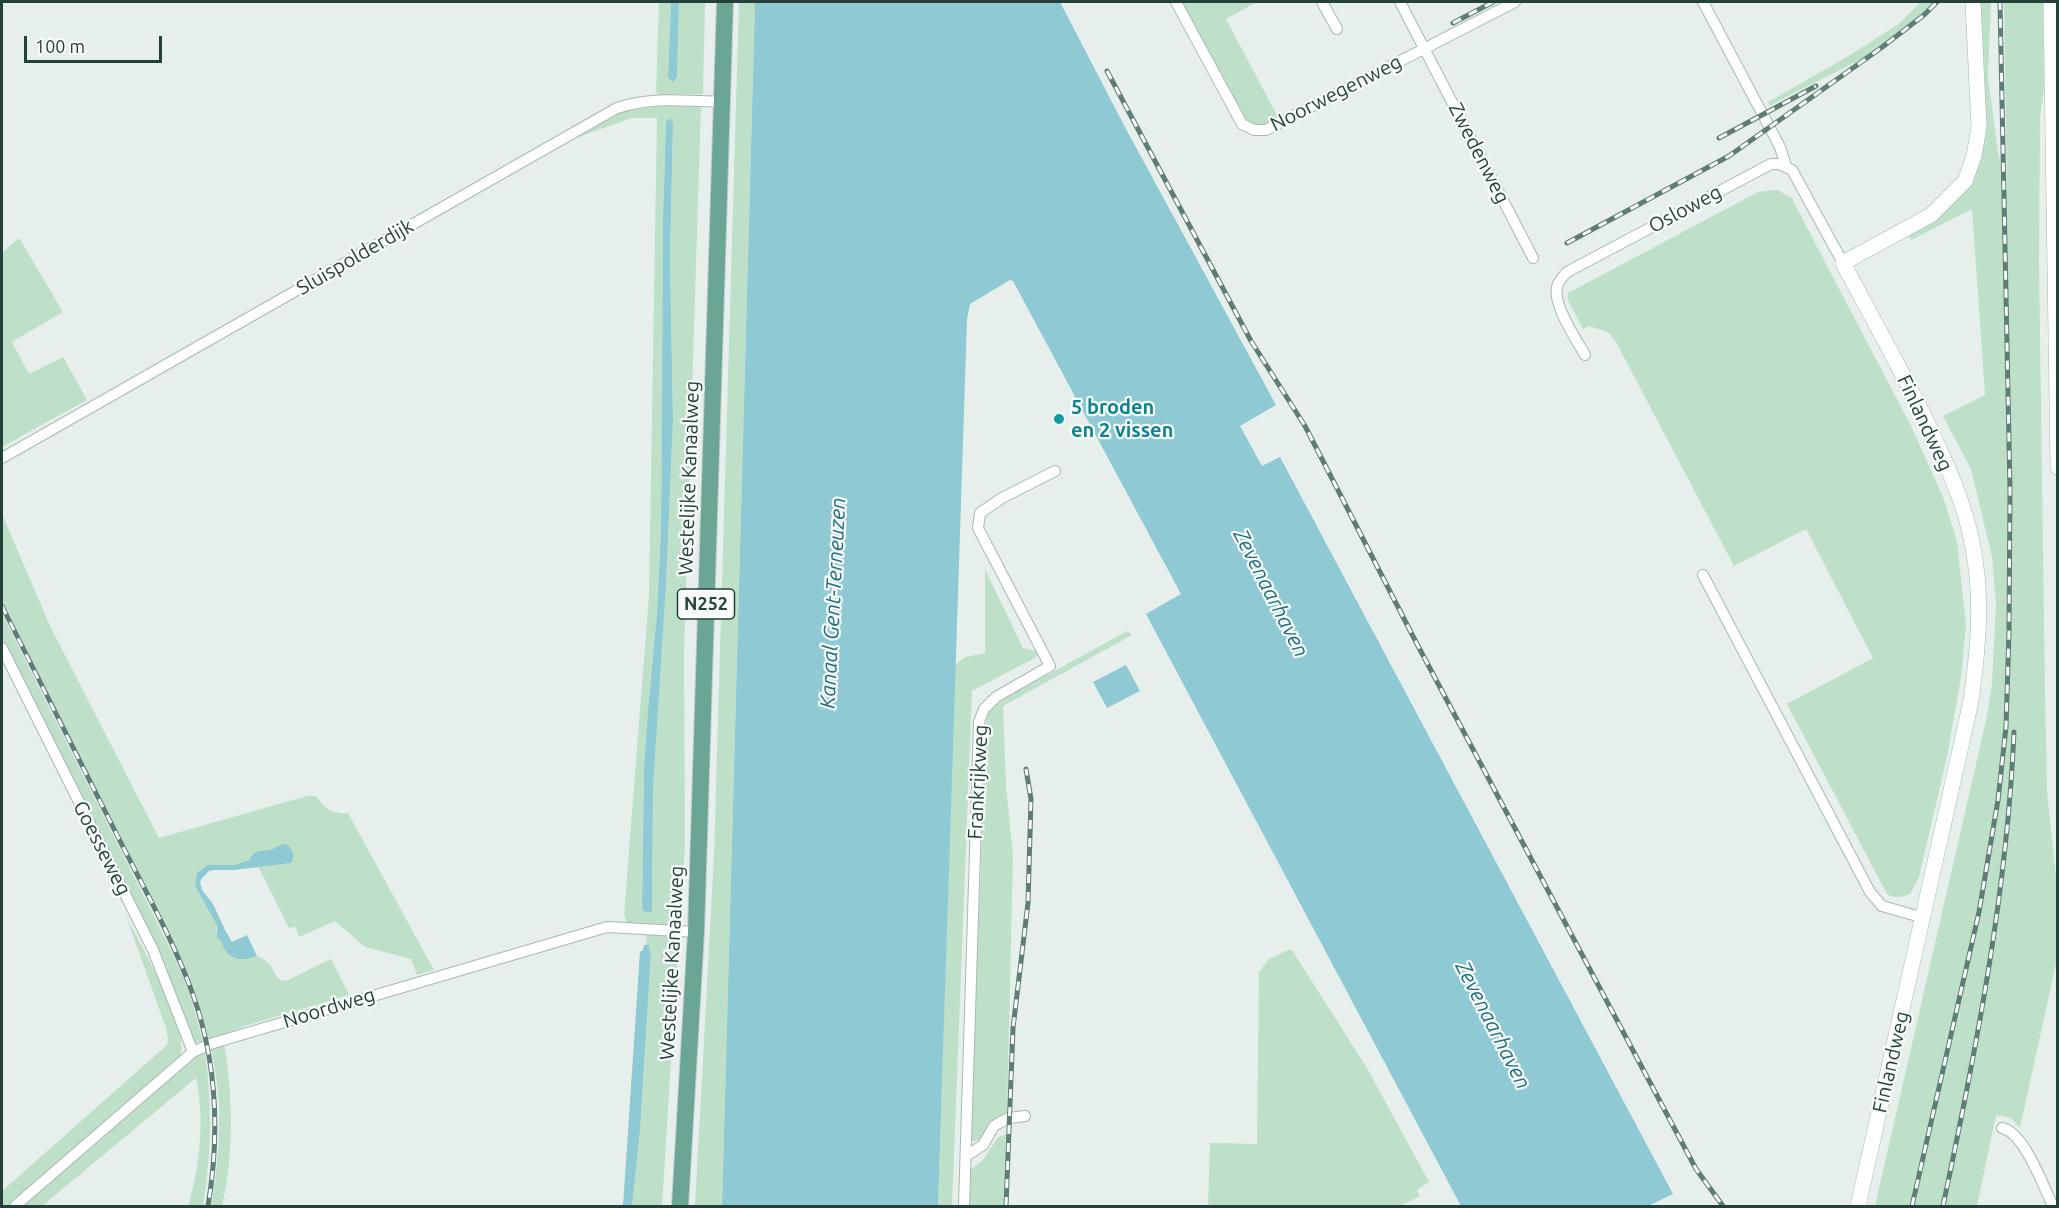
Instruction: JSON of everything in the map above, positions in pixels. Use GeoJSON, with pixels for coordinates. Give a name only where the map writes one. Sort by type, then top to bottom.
{"type":"FeatureCollection","features":[{"type":"Feature","properties":{"kind":"main road","name":"Westelijke Kanaalweg"},"geometry":{"type":"LineString","coordinates":[[680,1206],[696,932],[725,2]]}},
{"type":"Feature","properties":{"kind":"street","name":"Noorwegenweg"},"geometry":{"type":"LineString","coordinates":[[1176,2],[1242,124],[1254,130],[1266,130],[1425,48]]}},
{"type":"Feature","properties":{"kind":"street"},"geometry":{"type":"LineString","coordinates":[[1322,2],[1337,29]]}},
{"type":"Feature","properties":{"kind":"street","name":"Zwedenweg"},"geometry":{"type":"LineString","coordinates":[[1400,2],[1533,258]]}},
{"type":"Feature","properties":{"kind":"street"},"geometry":{"type":"LineString","coordinates":[[1425,48],[1515,2]]}},
{"type":"Feature","properties":{"kind":"street"},"geometry":{"type":"LineString","coordinates":[[1703,2],[1780,147],[1786,166],[1792,170],[1800,183],[1843,263],[1931,215],[1965,181],[1974,156],[1979,127],[1973,2]]}},
{"type":"Feature","properties":{"kind":"street"},"geometry":{"type":"LineString","coordinates":[[2050,2],[2058,467]]}},
{"type":"Feature","properties":{"kind":"street","name":"Sluispolderdijk"},"geometry":{"type":"LineString","coordinates":[[2,458],[617,108],[633,102],[662,99],[721,102]]}},
{"type":"Feature","properties":{"kind":"street","name":"Osloweg"},"geometry":{"type":"LineString","coordinates":[[1585,355],[1558,301],[1557,285],[1567,272],[1771,164],[1786,166]]}},
{"type":"Feature","properties":{"kind":"street","name":"Finlandweg"},"geometry":{"type":"LineString","coordinates":[[1843,263],[1933,436],[1952,478],[1973,546],[1979,590],[1978,647],[1971,701],[1858,1206]]}},
{"type":"Feature","properties":{"kind":"street","name":"Frankrijkweg"},"geometry":{"type":"LineString","coordinates":[[964,1206],[979,722],[984,709],[996,697],[1050,666],[978,528],[980,513],[1002,498],[1055,471]]}},
{"type":"Feature","properties":{"kind":"street"},"geometry":{"type":"LineString","coordinates":[[1703,575],[1870,891],[1882,906],[1924,918]]}},
{"type":"Feature","properties":{"kind":"street","name":"Goesseweg"},"geometry":{"type":"LineString","coordinates":[[2,648],[153,950],[194,1052]]}},
{"type":"Feature","properties":{"kind":"street","name":"Noordweg"},"geometry":{"type":"LineString","coordinates":[[15,1206],[194,1052],[232,1037],[607,927],[696,932]]}},
{"type":"Feature","properties":{"kind":"street"},"geometry":{"type":"LineString","coordinates":[[966,1156],[983,1145],[994,1126],[1013,1117],[1025,1116]]}},
{"type":"Feature","properties":{"kind":"street"},"geometry":{"type":"LineString","coordinates":[[2002,1128],[2009,1129],[2020,1141],[2053,1206]]}},
{"type":"Feature","properties":{"kind":"green space"},"geometry":{"type":"Polygon","coordinates":[[[659,2],[671,2],[668,77],[676,79],[679,2],[705,2],[703,94],[660,95],[656,92],[659,2]]]}},
{"type":"Feature","properties":{"kind":"green space"},"geometry":{"type":"Polygon","coordinates":[[[739,2],[755,2],[722,1206],[695,1206],[714,855],[739,2]]]}},
{"type":"Feature","properties":{"kind":"green space"},"geometry":{"type":"Polygon","coordinates":[[[1182,2],[1257,2],[1226,19],[1280,121],[1267,128],[1248,125],[1182,2]]]}},
{"type":"Feature","properties":{"kind":"green space"},"geometry":{"type":"Polygon","coordinates":[[[1921,2],[1937,2],[1901,35],[1858,61],[1770,106],[1768,102],[1899,24],[1921,2]]]}},
{"type":"Feature","properties":{"kind":"green space"},"geometry":{"type":"Polygon","coordinates":[[[1979,2],[1991,2],[1988,77],[1998,152],[2007,192],[2004,2],[2043,2],[2044,89],[2040,116],[2039,263],[2045,692],[2047,791],[2058,896],[2057,959],[2020,1128],[2011,1118],[1996,1115],[1977,1206],[1875,1206],[1987,716],[1992,684],[1996,603],[1992,557],[1971,469],[1943,416],[1985,395],[1972,209],[1911,240],[1909,235],[1932,222],[1957,200],[1976,167],[1979,2]]]}},
{"type":"Feature","properties":{"kind":"green space"},"geometry":{"type":"Polygon","coordinates":[[[701,104],[684,652],[685,842],[681,928],[632,925],[627,923],[624,915],[649,595],[657,118],[632,118],[561,143],[626,106],[701,104]],[[666,122],[663,216],[661,529],[657,613],[644,768],[642,910],[646,913],[652,910],[653,790],[666,585],[673,420],[670,257],[673,123],[666,122]]]}},
{"type":"Feature","properties":{"kind":"green space"},"geometry":{"type":"Polygon","coordinates":[[[1777,190],[1791,197],[1911,426],[1943,497],[1957,541],[1966,625],[1961,677],[1947,757],[1919,877],[1910,894],[1901,897],[1887,894],[1787,704],[1873,658],[1806,529],[1734,566],[1616,342],[1608,332],[1589,326],[1583,329],[1568,300],[1568,293],[1758,192],[1777,190]]]}},
{"type":"Feature","properties":{"kind":"green space"},"geometry":{"type":"Polygon","coordinates":[[[19,238],[63,312],[12,342],[29,374],[63,357],[87,400],[2,447],[2,253],[19,238]]]}},
{"type":"Feature","properties":{"kind":"green space"},"geometry":{"type":"Polygon","coordinates":[[[2,514],[51,628],[159,838],[307,796],[316,796],[329,810],[348,813],[434,970],[417,975],[411,959],[365,947],[335,921],[299,937],[296,927],[289,928],[258,866],[291,863],[272,850],[252,854],[249,860],[234,865],[207,865],[197,873],[195,886],[217,925],[216,930],[227,953],[254,958],[257,956],[264,959],[282,981],[331,959],[349,995],[245,1026],[209,1041],[193,989],[179,954],[2,600],[2,514]]]}},
{"type":"Feature","properties":{"kind":"green space"},"geometry":{"type":"Polygon","coordinates":[[[985,569],[1023,648],[1036,651],[1038,655],[972,691],[952,1206],[938,1206],[955,665],[966,657],[985,653],[985,569]]]}},
{"type":"Feature","properties":{"kind":"green space"},"geometry":{"type":"Polygon","coordinates":[[[2,614],[172,952],[189,991],[203,1042],[195,1042],[191,1037],[2,643],[2,614]]]}},
{"type":"Feature","properties":{"kind":"green space"},"geometry":{"type":"Polygon","coordinates":[[[1127,631],[1132,635],[1003,706],[1006,786],[1013,856],[1007,1115],[980,1140],[971,1142],[968,1139],[981,870],[983,743],[988,713],[994,706],[1015,693],[1127,631]]]}},
{"type":"Feature","properties":{"kind":"green space"},"geometry":{"type":"Polygon","coordinates":[[[126,916],[172,1010],[182,1047],[180,1060],[9,1206],[2,1206],[2,1191],[167,1045],[166,1028],[126,916]]]}},
{"type":"Feature","properties":{"kind":"green space"},"geometry":{"type":"Polygon","coordinates":[[[647,933],[679,935],[662,1206],[632,1206],[640,1131],[651,952],[649,945],[646,945],[647,933]]]}},
{"type":"Feature","properties":{"kind":"green space"},"geometry":{"type":"Polygon","coordinates":[[[1292,950],[1367,1068],[1429,1182],[1417,1190],[1420,1196],[1400,1206],[1208,1206],[1210,1143],[1257,1144],[1259,972],[1269,959],[1292,950]]]}},
{"type":"Feature","properties":{"kind":"green space"},"geometry":{"type":"Polygon","coordinates":[[[224,1043],[231,1125],[229,1166],[222,1206],[211,1206],[218,1155],[219,1103],[211,1047],[224,1043]]]}},
{"type":"Feature","properties":{"kind":"green space"},"geometry":{"type":"Polygon","coordinates":[[[205,1051],[210,1128],[203,1206],[188,1206],[196,1175],[201,1126],[196,1078],[42,1206],[17,1206],[190,1061],[205,1051]]]}},
{"type":"Feature","properties":{"kind":"green space"},"geometry":{"type":"Polygon","coordinates":[[[1006,1134],[1004,1206],[968,1206],[969,1171],[983,1160],[998,1137],[1006,1134]]]}},
{"type":"Feature","properties":{"kind":"water"},"geometry":{"type":"Polygon","coordinates":[[[671,2],[679,2],[677,77],[673,82],[668,77],[671,2]]]}},
{"type":"Feature","properties":{"kind":"water"},"geometry":{"type":"Polygon","coordinates":[[[755,2],[1060,2],[1126,129],[1276,405],[1240,426],[1262,466],[1280,457],[1673,1194],[1648,1206],[1461,1206],[1146,614],[1181,594],[1013,281],[1010,280],[970,304],[967,319],[938,1206],[722,1206],[755,2]]]}},
{"type":"Feature","properties":{"kind":"water"},"geometry":{"type":"Polygon","coordinates":[[[670,118],[673,123],[670,257],[673,420],[666,585],[653,790],[652,911],[646,913],[642,910],[644,768],[657,613],[661,529],[663,216],[666,122],[670,118]]]}},
{"type":"Feature","properties":{"kind":"water"},"geometry":{"type":"Polygon","coordinates":[[[1126,665],[1140,691],[1107,708],[1093,682],[1126,665]]]}},
{"type":"Feature","properties":{"kind":"water"},"geometry":{"type":"Polygon","coordinates":[[[287,844],[294,855],[291,863],[209,871],[200,882],[202,890],[213,904],[232,942],[247,935],[257,956],[249,959],[236,958],[228,954],[217,938],[217,925],[195,886],[197,873],[207,865],[234,865],[249,860],[257,852],[270,850],[287,844]]]}},
{"type":"Feature","properties":{"kind":"water"},"geometry":{"type":"Polygon","coordinates":[[[644,945],[649,945],[651,952],[640,1131],[632,1206],[623,1206],[640,952],[644,945]]]}},
{"type":"Feature","properties":{"kind":"railway"},"geometry":{"type":"LineString","coordinates":[[1453,23],[1493,2]]}},
{"type":"Feature","properties":{"kind":"railway"},"geometry":{"type":"LineString","coordinates":[[1567,243],[1729,156],[1881,48],[1937,2]]}},
{"type":"Feature","properties":{"kind":"railway"},"geometry":{"type":"LineString","coordinates":[[1912,1206],[1979,912],[1998,800],[2006,727],[2010,491],[2000,2]]}},
{"type":"Feature","properties":{"kind":"railway"},"geometry":{"type":"LineString","coordinates":[[1107,71],[1251,341],[1305,426],[1417,644],[1696,1169],[1723,1206]]}},
{"type":"Feature","properties":{"kind":"railway"},"geometry":{"type":"LineString","coordinates":[[1719,138],[1816,86]]}},
{"type":"Feature","properties":{"kind":"railway"},"geometry":{"type":"LineString","coordinates":[[2,606],[165,928],[192,992],[207,1044],[214,1098],[214,1152],[208,1206]]}},
{"type":"Feature","properties":{"kind":"railway"},"geometry":{"type":"LineString","coordinates":[[1943,1206],[1978,1030],[1997,912],[2005,852],[2014,732]]}},
{"type":"Feature","properties":{"kind":"railway"},"geometry":{"type":"LineString","coordinates":[[1006,1206],[1013,1028],[1028,903],[1031,799],[1026,769]]}},
{"type":"Feature","properties":{"kind":"place","name":"5 broden en 2 vissen"},"geometry":{"type":"Point","coordinates":[1059,419]}},
{"type":"Feature","properties":{"kind":"water label","name":"Zevenaarhaven"},"geometry":{"type":"Point","coordinates":[1271,593]}},
{"type":"Feature","properties":{"kind":"water label","name":"Kanaal Gent-Terneuzen"},"geometry":{"type":"Point","coordinates":[833,603]}},
{"type":"Feature","properties":{"kind":"water label","name":"Zevenaarhaven"},"geometry":{"type":"Point","coordinates":[1493,1025]}}]}
